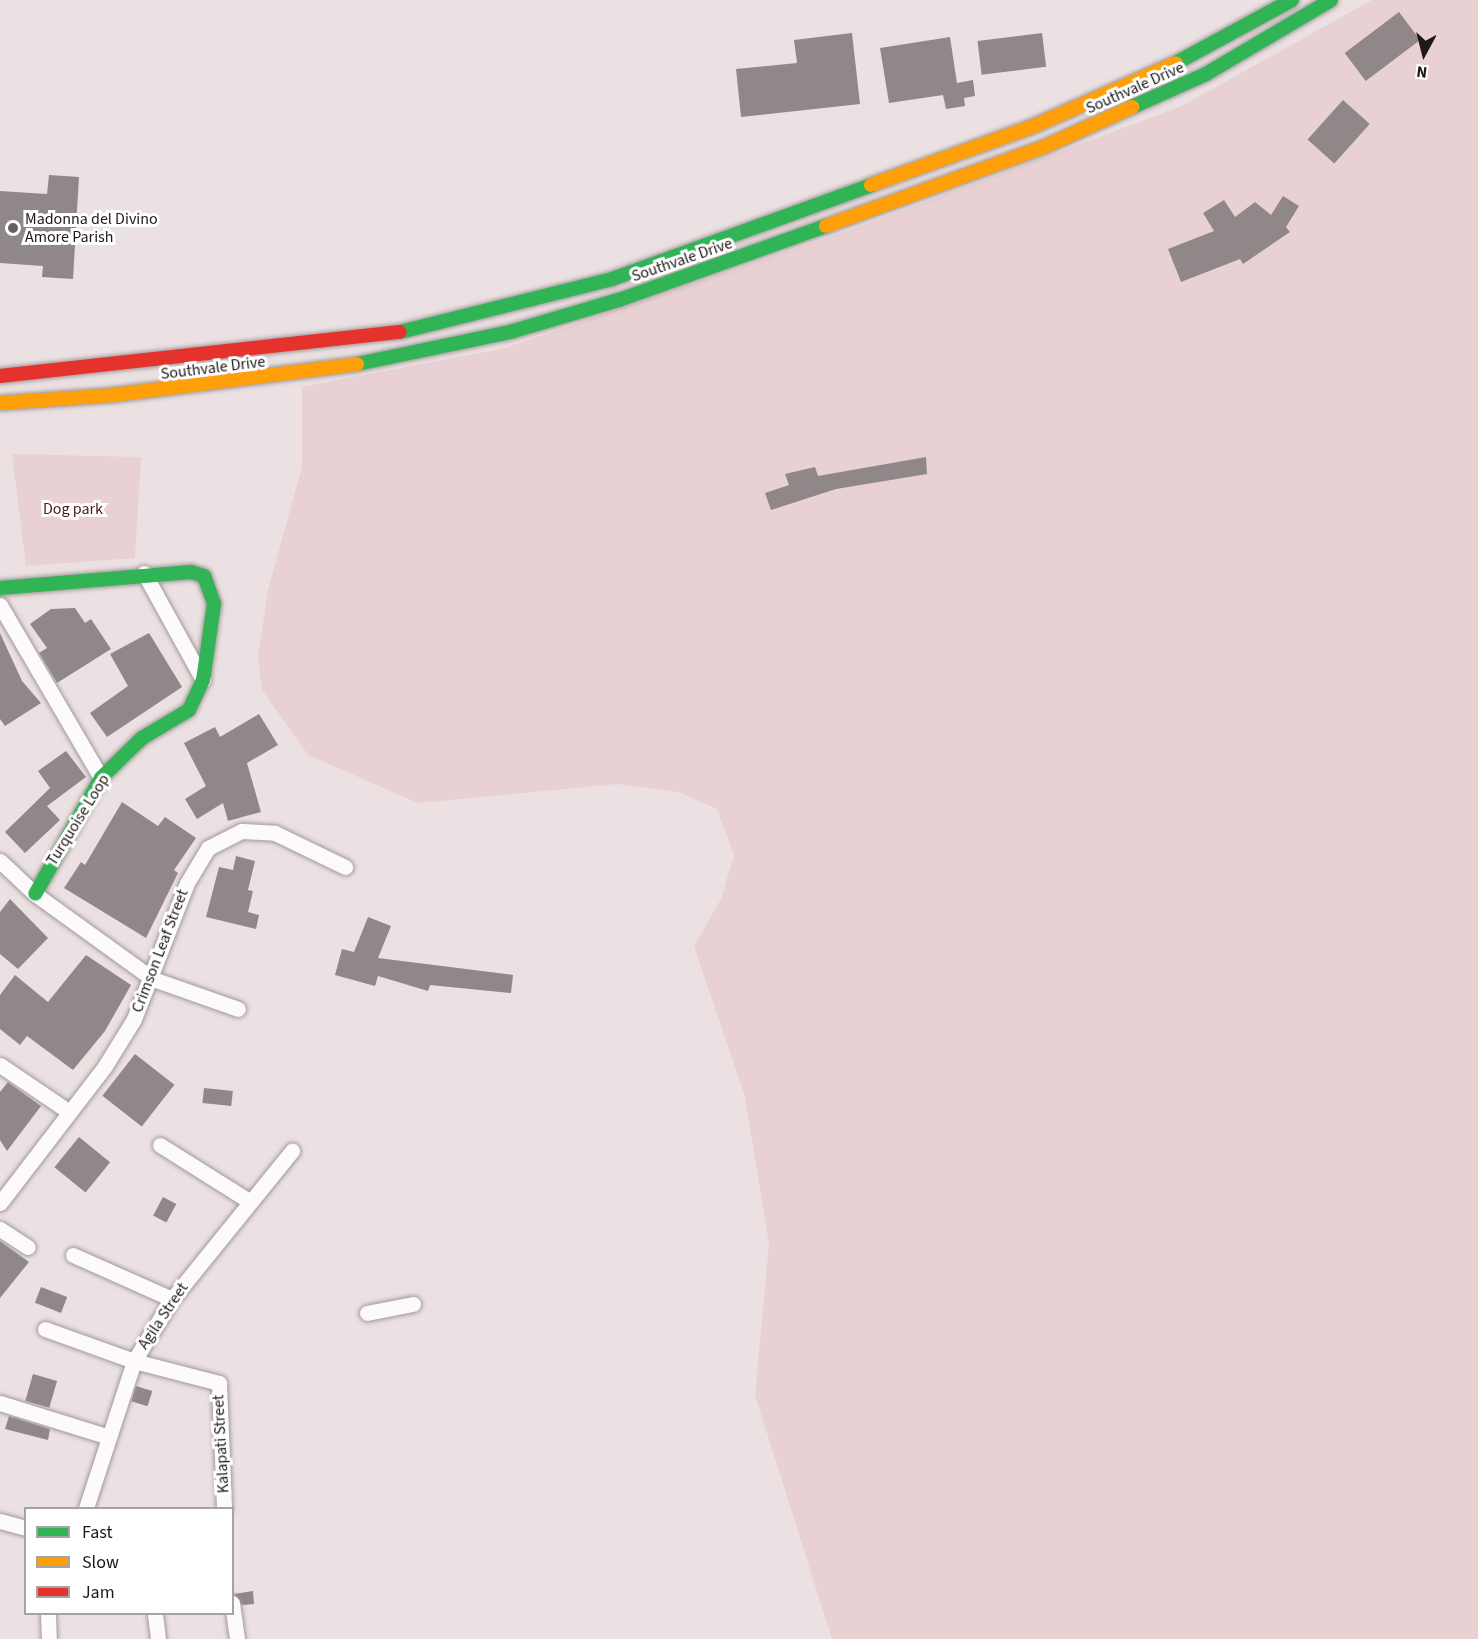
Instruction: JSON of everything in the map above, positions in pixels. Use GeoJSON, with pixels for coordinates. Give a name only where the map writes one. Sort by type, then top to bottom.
{"type":"FeatureCollection","features":[{"type":"Feature","properties":{"kind":"street","name":"Southvale Drive"},"geometry":{"type":"LineString","coordinates":[[0,376],[335,343],[418,329],[612,279],[1034,126],[1186,59],[1292,0]]}},
{"type":"Feature","properties":{"kind":"street","name":"Southvale Drive"},"geometry":{"type":"LineString","coordinates":[[0,403],[113,395],[338,368],[499,335],[619,300],[1044,147],[1206,74],[1331,0]]}},
{"type":"Feature","properties":{"kind":"street","name":"Turquoise Loop"},"geometry":{"type":"LineString","coordinates":[[0,588],[144,573],[191,572],[204,576],[211,587],[214,618],[203,680],[189,710],[142,738],[101,778],[34,894]]}},
{"type":"Feature","properties":{"kind":"street"},"geometry":{"type":"LineString","coordinates":[[144,573],[203,680]]}},
{"type":"Feature","properties":{"kind":"street"},"geometry":{"type":"LineString","coordinates":[[0,604],[101,778]]}},
{"type":"Feature","properties":{"kind":"street","name":"Crimson Leaf Street"},"geometry":{"type":"LineString","coordinates":[[0,1203],[68,1111],[105,1066],[153,979],[187,883],[208,848],[242,831],[275,833],[345,867]]}},
{"type":"Feature","properties":{"kind":"street"},"geometry":{"type":"LineString","coordinates":[[0,861],[34,894],[153,979],[238,1009]]}},
{"type":"Feature","properties":{"kind":"street"},"geometry":{"type":"LineString","coordinates":[[0,1065],[68,1111]]}},
{"type":"Feature","properties":{"kind":"street"},"geometry":{"type":"LineString","coordinates":[[160,1145],[249,1201]]}},
{"type":"Feature","properties":{"kind":"street","name":"Agila Street"},"geometry":{"type":"LineString","coordinates":[[87,1507],[106,1436],[134,1361],[172,1299],[249,1201],[292,1151]]}},
{"type":"Feature","properties":{"kind":"street"},"geometry":{"type":"LineString","coordinates":[[0,1230],[28,1247]]}},
{"type":"Feature","properties":{"kind":"street"},"geometry":{"type":"LineString","coordinates":[[73,1255],[172,1299]]}},
{"type":"Feature","properties":{"kind":"street"},"geometry":{"type":"LineString","coordinates":[[367,1313],[413,1304]]}},
{"type":"Feature","properties":{"kind":"street","name":"Kalapati Street"},"geometry":{"type":"LineString","coordinates":[[45,1329],[134,1361],[219,1383],[224,1507]]}},
{"type":"Feature","properties":{"kind":"street"},"geometry":{"type":"LineString","coordinates":[[0,1403],[106,1436]]}},
{"type":"Feature","properties":{"kind":"street"},"geometry":{"type":"LineString","coordinates":[[0,1521],[24,1527]]}},
{"type":"Feature","properties":{"kind":"street"},"geometry":{"type":"LineString","coordinates":[[48,1615],[49,1639]]}},
{"type":"Feature","properties":{"kind":"street"},"geometry":{"type":"LineString","coordinates":[[155,1615],[158,1639]]}},
{"type":"Feature","properties":{"kind":"street"},"geometry":{"type":"LineString","coordinates":[[234,1615],[237,1639]]}},
{"type":"Feature","properties":{"kind":"green space"},"geometry":{"type":"Polygon","coordinates":[[[1372,0],[1478,0],[1478,1639],[832,1639],[755,1395],[769,1244],[745,1097],[694,946],[721,899],[734,855],[717,809],[679,792],[617,784],[418,803],[308,755],[262,690],[258,656],[268,590],[302,467],[302,387],[505,348],[845,232],[1182,106],[1372,0]]]}},
{"type":"Feature","properties":{"kind":"green space","name":"Dog park"},"geometry":{"type":"Polygon","coordinates":[[[12,454],[141,457],[135,558],[26,566],[12,454]]]}},
{"type":"Feature","properties":{"kind":"building"},"geometry":{"type":"Polygon","coordinates":[[[1399,12],[1420,40],[1366,81],[1345,53],[1399,12]]]}},
{"type":"Feature","properties":{"kind":"building"},"geometry":{"type":"Polygon","coordinates":[[[852,33],[860,104],[741,117],[736,69],[797,63],[794,40],[852,33]]]}},
{"type":"Feature","properties":{"kind":"building"},"geometry":{"type":"Polygon","coordinates":[[[1042,33],[1046,67],[982,75],[977,41],[1042,33]]]}},
{"type":"Feature","properties":{"kind":"building"},"geometry":{"type":"Polygon","coordinates":[[[950,37],[957,83],[973,80],[975,96],[964,98],[965,106],[946,109],[943,95],[889,103],[880,48],[950,37]]]}},
{"type":"Feature","properties":{"kind":"building"},"geometry":{"type":"Polygon","coordinates":[[[1343,100],[1370,124],[1334,163],[1308,139],[1343,100]]]}},
{"type":"Feature","properties":{"kind":"building"},"geometry":{"type":"Polygon","coordinates":[[[49,175],[79,177],[73,279],[42,277],[43,266],[0,263],[0,191],[47,194],[49,175]]]}},
{"type":"Feature","properties":{"kind":"building"},"geometry":{"type":"Polygon","coordinates":[[[1283,196],[1299,206],[1286,227],[1290,232],[1243,264],[1240,259],[1181,282],[1168,249],[1214,231],[1203,213],[1224,200],[1235,217],[1255,202],[1271,215],[1283,196]]]}},
{"type":"Feature","properties":{"kind":"building"},"geometry":{"type":"Polygon","coordinates":[[[926,457],[927,474],[836,489],[771,510],[765,493],[789,485],[785,474],[815,467],[818,476],[926,457]]]}},
{"type":"Feature","properties":{"kind":"building"},"geometry":{"type":"Polygon","coordinates":[[[75,608],[85,623],[91,619],[111,649],[57,683],[39,653],[47,648],[30,624],[51,609],[75,608]]]}},
{"type":"Feature","properties":{"kind":"building"},"geometry":{"type":"Polygon","coordinates":[[[0,633],[22,681],[41,703],[5,726],[0,719],[0,633]]]}},
{"type":"Feature","properties":{"kind":"building"},"geometry":{"type":"Polygon","coordinates":[[[149,633],[182,687],[107,737],[90,713],[128,686],[110,654],[149,633]]]}},
{"type":"Feature","properties":{"kind":"building"},"geometry":{"type":"Polygon","coordinates":[[[259,714],[278,745],[247,763],[261,812],[228,821],[223,803],[197,819],[185,799],[206,786],[184,743],[215,727],[220,737],[259,714]]]}},
{"type":"Feature","properties":{"kind":"building"},"geometry":{"type":"Polygon","coordinates":[[[66,751],[86,777],[47,806],[60,820],[25,853],[5,832],[50,788],[38,771],[66,751]]]}},
{"type":"Feature","properties":{"kind":"building"},"geometry":{"type":"Polygon","coordinates":[[[122,802],[158,826],[165,817],[196,838],[174,870],[178,873],[146,938],[64,888],[81,862],[85,865],[122,802]]]}},
{"type":"Feature","properties":{"kind":"building"},"geometry":{"type":"Polygon","coordinates":[[[236,856],[255,861],[248,890],[253,891],[248,912],[259,915],[256,929],[206,917],[219,867],[233,870],[236,856]]]}},
{"type":"Feature","properties":{"kind":"building"},"geometry":{"type":"Polygon","coordinates":[[[10,899],[48,938],[18,969],[0,954],[0,912],[10,899]]]}},
{"type":"Feature","properties":{"kind":"building"},"geometry":{"type":"Polygon","coordinates":[[[368,917],[391,926],[378,958],[513,975],[511,993],[430,985],[428,991],[378,976],[375,986],[335,975],[342,949],[354,952],[368,917]]]}},
{"type":"Feature","properties":{"kind":"building"},"geometry":{"type":"Polygon","coordinates":[[[86,955],[131,985],[105,1031],[73,1070],[27,1036],[20,1045],[0,1029],[0,995],[15,975],[48,1002],[86,955]]]}},
{"type":"Feature","properties":{"kind":"building"},"geometry":{"type":"Polygon","coordinates":[[[135,1054],[174,1085],[142,1127],[102,1096],[135,1054]]]}},
{"type":"Feature","properties":{"kind":"building"},"geometry":{"type":"Polygon","coordinates":[[[8,1082],[41,1106],[7,1151],[0,1140],[0,1092],[8,1082]]]}},
{"type":"Feature","properties":{"kind":"building"},"geometry":{"type":"Polygon","coordinates":[[[204,1088],[233,1091],[231,1106],[202,1103],[204,1088]]]}},
{"type":"Feature","properties":{"kind":"building"},"geometry":{"type":"Polygon","coordinates":[[[79,1137],[110,1162],[86,1192],[54,1167],[79,1137]]]}},
{"type":"Feature","properties":{"kind":"building"},"geometry":{"type":"Polygon","coordinates":[[[163,1197],[176,1204],[166,1223],[153,1216],[163,1197]]]}},
{"type":"Feature","properties":{"kind":"building"},"geometry":{"type":"Polygon","coordinates":[[[0,1241],[29,1262],[0,1298],[0,1241]]]}},
{"type":"Feature","properties":{"kind":"building"},"geometry":{"type":"Polygon","coordinates":[[[41,1287],[67,1297],[61,1313],[35,1303],[41,1287]]]}},
{"type":"Feature","properties":{"kind":"building"},"geometry":{"type":"Polygon","coordinates":[[[33,1374],[57,1381],[49,1408],[25,1401],[33,1374]]]}},
{"type":"Feature","properties":{"kind":"building"},"geometry":{"type":"Polygon","coordinates":[[[136,1386],[152,1391],[148,1406],[131,1401],[136,1386]]]}},
{"type":"Feature","properties":{"kind":"building"},"geometry":{"type":"Polygon","coordinates":[[[9,1416],[50,1429],[48,1440],[5,1429],[9,1416]]]}},
{"type":"Feature","properties":{"kind":"building"},"geometry":{"type":"Polygon","coordinates":[[[253,1591],[254,1604],[242,1605],[234,1594],[253,1591]]]}},
{"type":"Feature","properties":{"kind":"traffic: fast"},"geometry":{"type":"LineString","coordinates":[[1176,63],[1292,0]]}},
{"type":"Feature","properties":{"kind":"traffic: fast"},"geometry":{"type":"LineString","coordinates":[[1132,107],[1206,74],[1331,0]]}},
{"type":"Feature","properties":{"kind":"traffic: fast"},"geometry":{"type":"LineString","coordinates":[[400,332],[612,279],[871,185]]}},
{"type":"Feature","properties":{"kind":"traffic: fast"},"geometry":{"type":"LineString","coordinates":[[357,364],[510,332],[619,300],[826,226]]}},
{"type":"Feature","properties":{"kind":"traffic: fast"},"geometry":{"type":"LineString","coordinates":[[0,588],[191,572],[204,576],[214,604],[203,680],[189,710],[142,738],[101,778],[35,894]]}},
{"type":"Feature","properties":{"kind":"traffic: slow"},"geometry":{"type":"LineString","coordinates":[[871,185],[1034,126],[1176,63]]}},
{"type":"Feature","properties":{"kind":"traffic: slow"},"geometry":{"type":"LineString","coordinates":[[826,226],[1044,147],[1132,107]]}},
{"type":"Feature","properties":{"kind":"traffic: slow"},"geometry":{"type":"LineString","coordinates":[[0,403],[113,395],[357,364]]}},
{"type":"Feature","properties":{"kind":"traffic: jam"},"geometry":{"type":"LineString","coordinates":[[0,376],[400,332]]}},
{"type":"Feature","properties":{"kind":"place","name":"Madonna del Divino Amore Parish"},"geometry":{"type":"Point","coordinates":[13,228]}}]}
